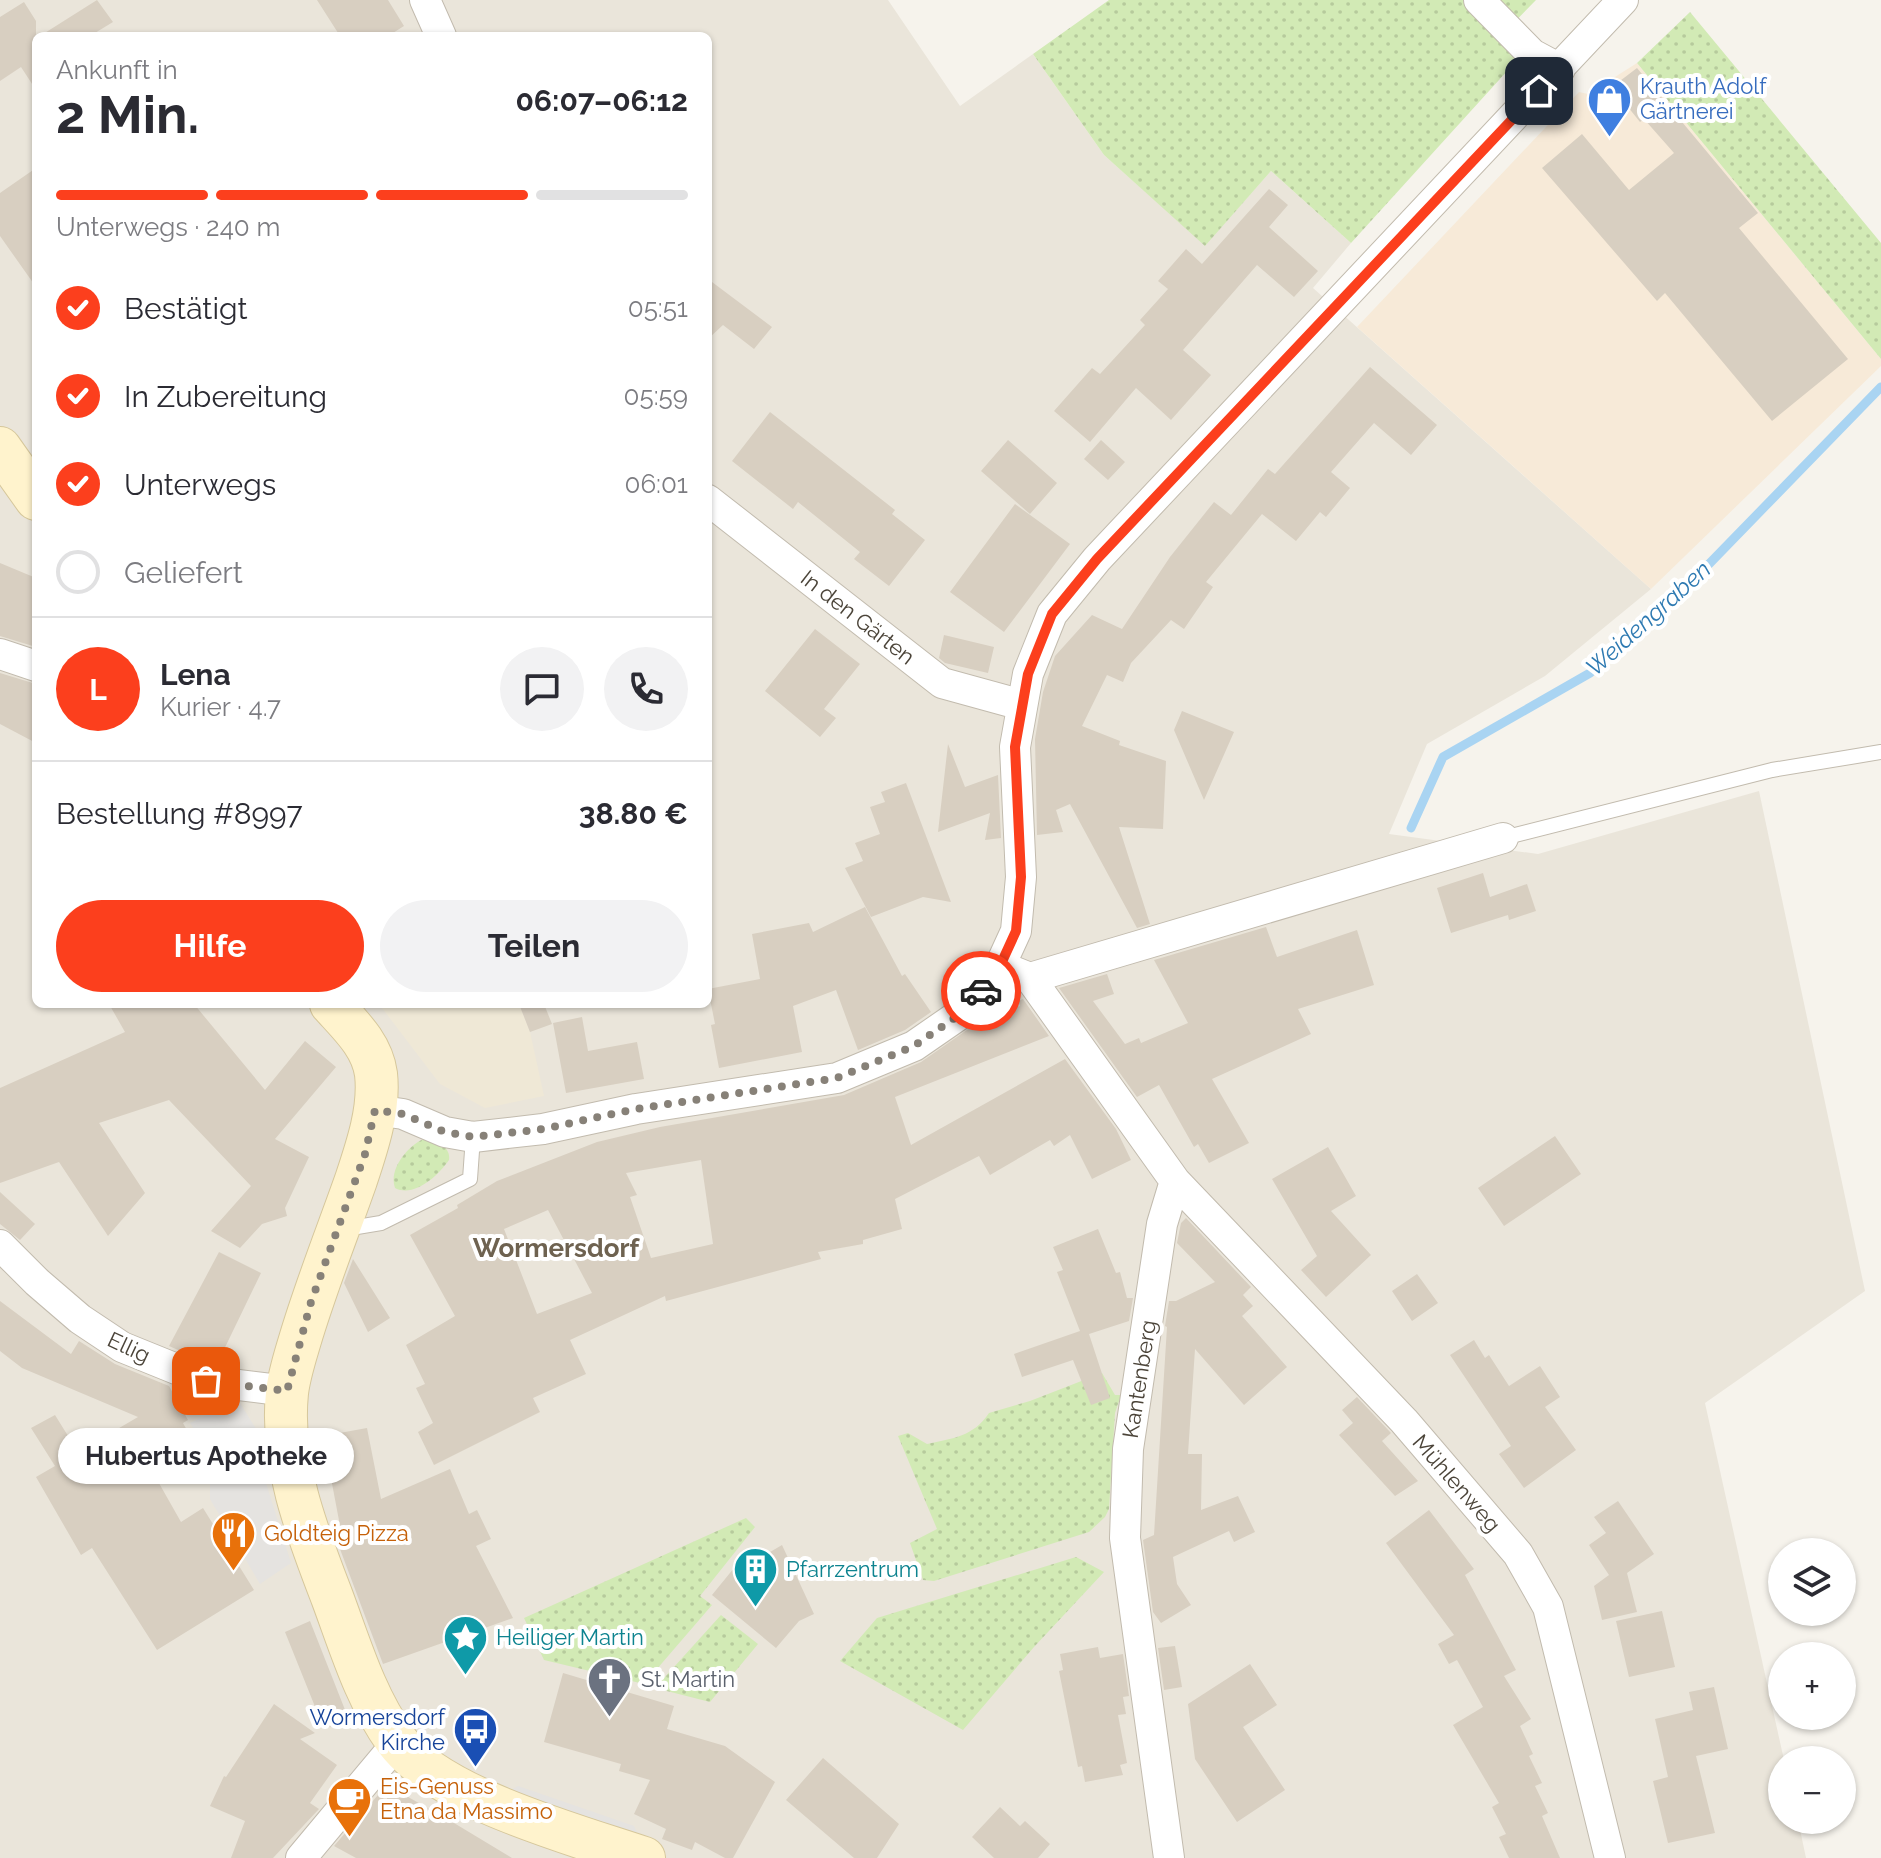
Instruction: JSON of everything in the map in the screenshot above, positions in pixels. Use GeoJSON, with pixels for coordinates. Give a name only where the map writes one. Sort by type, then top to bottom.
{"type":"FeatureCollection","features":[{"type":"Feature","properties":{"kind":"main road"},"geometry":{"type":"LineString","coordinates":[[0,448],[32,493]]}},
{"type":"Feature","properties":{"kind":"main road"},"geometry":{"type":"LineString","coordinates":[[335,1008],[364,1040],[376,1073],[375,1110],[365,1154],[311,1302],[287,1391],[287,1449],[306,1529],[372,1701],[398,1742],[435,1775],[486,1801],[644,1858]]}},
{"type":"Feature","properties":{"kind":"street"},"geometry":{"type":"LineString","coordinates":[[425,0],[439,32]]}},
{"type":"Feature","properties":{"kind":"street"},"geometry":{"type":"LineString","coordinates":[[1479,0],[1532,54],[1560,69]]}},
{"type":"Feature","properties":{"kind":"street"},"geometry":{"type":"LineString","coordinates":[[375,1110],[403,1114],[445,1132],[473,1137],[543,1129],[636,1109],[837,1078],[914,1046],[969,1008],[1000,966],[1016,931],[1021,877],[1015,747],[1028,674],[1052,614],[1097,559],[1623,0]]}},
{"type":"Feature","properties":{"kind":"street","name":"In den Gärten"},"geometry":{"type":"LineString","coordinates":[[712,503],[942,683],[1022,705]]}},
{"type":"Feature","properties":{"kind":"street"},"geometry":{"type":"LineString","coordinates":[[0,654],[32,665]]}},
{"type":"Feature","properties":{"kind":"street"},"geometry":{"type":"LineString","coordinates":[[1030,978],[1503,838]]}},
{"type":"Feature","properties":{"kind":"street"},"geometry":{"type":"LineString","coordinates":[[1000,966],[1030,978],[1175,1181]]}},
{"type":"Feature","properties":{"kind":"street","name":"Kantenberg"},"geometry":{"type":"LineString","coordinates":[[1169,1858],[1125,1538],[1128,1449],[1162,1224],[1175,1181]]}},
{"type":"Feature","properties":{"kind":"street","name":"Mühlenweg"},"geometry":{"type":"LineString","coordinates":[[1175,1181],[1404,1421],[1518,1554],[1548,1607],[1610,1858]]}},
{"type":"Feature","properties":{"kind":"street","name":"Ellig"},"geometry":{"type":"LineString","coordinates":[[0,1245],[80,1319],[122,1347],[206,1381],[287,1391]]}},
{"type":"Feature","properties":{"kind":"street"},"geometry":{"type":"LineString","coordinates":[[301,1858],[398,1742]]}},
{"type":"Feature","properties":{"kind":"lane"},"geometry":{"type":"LineString","coordinates":[[1503,838],[1772,770],[1881,752]]}},
{"type":"Feature","properties":{"kind":"lane"},"geometry":{"type":"LineString","coordinates":[[357,1227],[381,1223],[470,1179],[473,1137]]}},
{"type":"Feature","properties":{"kind":"shaded area"},"geometry":{"type":"Polygon","coordinates":[[[0,0],[888,0],[960,106],[1033,54],[1104,155],[1205,245],[1271,171],[1351,243],[1313,288],[1651,589],[1545,676],[1427,744],[1389,834],[1538,854],[1759,791],[1865,1291],[1705,1403],[1768,1688],[1768,1730],[1777,1730],[1781,1746],[1768,1746],[1768,1834],[1801,1834],[1806,1858],[0,1858],[0,0]]]}},
{"type":"Feature","properties":{"kind":"shaded area"},"geometry":{"type":"Polygon","coordinates":[[[1637,63],[1881,359],[1881,366],[1651,589],[1357,327],[1579,92],[1588,94],[1637,63]]]}},
{"type":"Feature","properties":{"kind":"shaded area"},"geometry":{"type":"Polygon","coordinates":[[[382,1008],[521,1008],[530,1032],[544,1096],[485,1108],[440,1084],[382,1008]]]}},
{"type":"Feature","properties":{"kind":"shaded area"},"geometry":{"type":"Polygon","coordinates":[[[238,1400],[258,1432],[266,1483],[291,1563],[260,1584],[210,1499],[210,1454],[190,1423],[238,1400]]]}},
{"type":"Feature","properties":{"kind":"shaded area"},"geometry":{"type":"Polygon","coordinates":[[[518,1786],[634,1826],[640,1839],[507,1792],[518,1786]]]}},
{"type":"Feature","properties":{"kind":"green space"},"geometry":{"type":"Polygon","coordinates":[[[1109,0],[1536,0],[1499,38],[1519,58],[1351,243],[1271,171],[1205,246],[1104,155],[1033,54],[1109,0]]]}},
{"type":"Feature","properties":{"kind":"green space"},"geometry":{"type":"Polygon","coordinates":[[[1690,12],[1881,243],[1881,359],[1637,63],[1690,12]]]}},
{"type":"Feature","properties":{"kind":"green space"},"geometry":{"type":"Polygon","coordinates":[[[426,1138],[446,1148],[449,1160],[439,1173],[418,1188],[395,1188],[397,1165],[413,1146],[426,1138]]]}},
{"type":"Feature","properties":{"kind":"green space"},"geometry":{"type":"Polygon","coordinates":[[[1102,1373],[1115,1395],[1121,1395],[1115,1413],[1109,1509],[1105,1517],[1089,1532],[934,1581],[923,1580],[910,1543],[937,1529],[898,1436],[908,1433],[927,1444],[954,1438],[976,1427],[989,1413],[1102,1373]]]}},
{"type":"Feature","properties":{"kind":"green space"},"geometry":{"type":"Polygon","coordinates":[[[746,1518],[755,1527],[700,1596],[712,1605],[644,1684],[544,1660],[524,1618],[746,1518]]]}},
{"type":"Feature","properties":{"kind":"green space"},"geometry":{"type":"Polygon","coordinates":[[[1076,1557],[1104,1572],[963,1730],[840,1661],[877,1618],[1076,1557]]]}},
{"type":"Feature","properties":{"kind":"green space"},"geometry":{"type":"Polygon","coordinates":[[[721,1615],[758,1644],[710,1702],[655,1688],[721,1615]]]}},
{"type":"Feature","properties":{"kind":"building"},"geometry":{"type":"Polygon","coordinates":[[[97,0],[113,22],[97,32],[46,32],[97,0]]]}},
{"type":"Feature","properties":{"kind":"building"},"geometry":{"type":"Polygon","coordinates":[[[317,0],[388,0],[404,26],[394,32],[337,32],[317,0]]]}},
{"type":"Feature","properties":{"kind":"building"},"geometry":{"type":"Polygon","coordinates":[[[24,2],[36,21],[36,32],[32,32],[32,84],[21,67],[0,81],[0,17],[24,2]]]}},
{"type":"Feature","properties":{"kind":"building"},"geometry":{"type":"Polygon","coordinates":[[[1637,68],[1758,213],[1739,228],[1848,359],[1772,421],[1665,293],[1657,301],[1542,168],[1582,134],[1629,190],[1674,153],[1644,119],[1640,122],[1612,87],[1637,68]]]}},
{"type":"Feature","properties":{"kind":"building"},"geometry":{"type":"Polygon","coordinates":[[[32,171],[32,281],[0,236],[0,193],[32,171]]]}},
{"type":"Feature","properties":{"kind":"building"},"geometry":{"type":"Polygon","coordinates":[[[1269,189],[1288,205],[1269,227],[1318,271],[1294,297],[1257,265],[1183,350],[1211,375],[1171,420],[1136,388],[1090,442],[1054,411],[1092,368],[1100,374],[1145,325],[1140,320],[1168,289],[1158,281],[1186,249],[1202,264],[1269,189]]]}},
{"type":"Feature","properties":{"kind":"building"},"geometry":{"type":"Polygon","coordinates":[[[712,282],[772,327],[754,349],[723,325],[712,335],[712,282]]]}},
{"type":"Feature","properties":{"kind":"building"},"geometry":{"type":"Polygon","coordinates":[[[1370,367],[1437,425],[1411,455],[1374,423],[1331,472],[1350,488],[1326,517],[1320,512],[1296,541],[1262,514],[1206,582],[1213,587],[1184,629],[1171,620],[1131,663],[1123,682],[1107,675],[1082,726],[1120,741],[1119,745],[1166,761],[1163,829],[1119,827],[1150,924],[1137,928],[1070,804],[1056,810],[1063,832],[1037,835],[1035,739],[1043,692],[1055,656],[1092,615],[1122,629],[1170,557],[1214,502],[1231,515],[1268,469],[1275,474],[1370,367]]]}},
{"type":"Feature","properties":{"kind":"building"},"geometry":{"type":"Polygon","coordinates":[[[770,412],[895,510],[892,514],[925,540],[889,586],[854,559],[860,552],[798,502],[793,509],[732,461],[770,412]]]}},
{"type":"Feature","properties":{"kind":"building"},"geometry":{"type":"Polygon","coordinates":[[[1008,440],[1057,483],[1030,514],[981,471],[1008,440]]]}},
{"type":"Feature","properties":{"kind":"building"},"geometry":{"type":"Polygon","coordinates":[[[1101,440],[1125,462],[1108,480],[1084,459],[1101,440]]]}},
{"type":"Feature","properties":{"kind":"building"},"geometry":{"type":"Polygon","coordinates":[[[1015,504],[1070,544],[1004,632],[950,592],[1015,504]]]}},
{"type":"Feature","properties":{"kind":"building"},"geometry":{"type":"Polygon","coordinates":[[[0,563],[32,576],[32,646],[0,636],[0,563]]]}},
{"type":"Feature","properties":{"kind":"building"},"geometry":{"type":"Polygon","coordinates":[[[815,629],[860,664],[824,709],[836,718],[820,737],[765,691],[815,629]]]}},
{"type":"Feature","properties":{"kind":"building"},"geometry":{"type":"Polygon","coordinates":[[[944,635],[994,647],[988,673],[945,663],[939,658],[944,635]]]}},
{"type":"Feature","properties":{"kind":"building"},"geometry":{"type":"Polygon","coordinates":[[[0,673],[32,683],[32,741],[0,724],[0,673]]]}},
{"type":"Feature","properties":{"kind":"building"},"geometry":{"type":"Polygon","coordinates":[[[1182,711],[1234,732],[1204,800],[1174,730],[1182,711]]]}},
{"type":"Feature","properties":{"kind":"building"},"geometry":{"type":"Polygon","coordinates":[[[948,744],[965,787],[998,775],[1001,838],[985,840],[990,813],[938,832],[948,744]]]}},
{"type":"Feature","properties":{"kind":"building"},"geometry":{"type":"Polygon","coordinates":[[[906,783],[951,902],[923,897],[871,917],[845,868],[863,861],[855,843],[880,834],[870,807],[885,802],[881,792],[906,783]]]}},
{"type":"Feature","properties":{"kind":"building"},"geometry":{"type":"Polygon","coordinates":[[[1483,873],[1490,897],[1527,884],[1536,911],[1509,920],[1508,915],[1451,933],[1437,888],[1483,873]]]}},
{"type":"Feature","properties":{"kind":"building"},"geometry":{"type":"Polygon","coordinates":[[[865,907],[902,976],[905,974],[931,1012],[905,1030],[858,1050],[836,990],[793,1006],[802,1052],[719,1068],[711,1025],[715,1024],[712,988],[760,979],[752,934],[809,923],[813,932],[865,907]]]}},
{"type":"Feature","properties":{"kind":"building"},"geometry":{"type":"Polygon","coordinates":[[[1266,927],[1277,957],[1357,930],[1374,985],[1298,1009],[1311,1034],[1212,1079],[1249,1143],[1209,1163],[1198,1144],[1194,1147],[1159,1085],[1137,1097],[1059,988],[1107,974],[1114,994],[1093,1001],[1125,1044],[1139,1038],[1141,1043],[1188,1023],[1154,960],[1266,927]]]}},
{"type":"Feature","properties":{"kind":"building"},"geometry":{"type":"Polygon","coordinates":[[[1023,999],[1049,1036],[895,1097],[911,1145],[1065,1059],[1116,1129],[1131,1160],[1092,1179],[1070,1135],[1054,1146],[1050,1140],[990,1175],[979,1156],[895,1199],[902,1229],[863,1240],[863,1244],[818,1252],[821,1259],[666,1301],[665,1296],[570,1340],[586,1374],[533,1398],[540,1412],[434,1465],[418,1432],[433,1423],[416,1388],[425,1384],[406,1345],[455,1316],[410,1235],[497,1181],[597,1142],[660,1127],[844,1095],[921,1062],[984,1018],[1020,1006],[1018,1001],[1023,999]],[[701,1160],[626,1173],[637,1195],[630,1197],[651,1258],[713,1244],[701,1160]],[[548,1210],[504,1229],[537,1314],[592,1293],[548,1210]]]}},
{"type":"Feature","properties":{"kind":"building"},"geometry":{"type":"Polygon","coordinates":[[[111,1008],[197,1008],[265,1090],[305,1041],[336,1067],[275,1139],[309,1157],[285,1208],[287,1216],[262,1224],[240,1248],[211,1231],[251,1186],[169,1100],[99,1123],[145,1193],[108,1236],[59,1162],[0,1183],[0,1088],[125,1032],[111,1008]]]}},
{"type":"Feature","properties":{"kind":"building"},"geometry":{"type":"Polygon","coordinates":[[[521,1008],[546,1008],[552,1024],[530,1032],[521,1008]]]}},
{"type":"Feature","properties":{"kind":"building"},"geometry":{"type":"Polygon","coordinates":[[[582,1017],[588,1051],[637,1042],[644,1079],[566,1093],[553,1023],[582,1017]]]}},
{"type":"Feature","properties":{"kind":"building"},"geometry":{"type":"Polygon","coordinates":[[[1555,1136],[1581,1174],[1504,1226],[1478,1188],[1555,1136]]]}},
{"type":"Feature","properties":{"kind":"building"},"geometry":{"type":"Polygon","coordinates":[[[1328,1147],[1356,1196],[1331,1211],[1371,1255],[1326,1297],[1301,1270],[1317,1256],[1272,1179],[1328,1147]]]}},
{"type":"Feature","properties":{"kind":"building"},"geometry":{"type":"Polygon","coordinates":[[[0,1192],[35,1224],[20,1240],[0,1224],[0,1192]]]}},
{"type":"Feature","properties":{"kind":"building"},"geometry":{"type":"Polygon","coordinates":[[[1186,1218],[1251,1287],[1243,1295],[1253,1306],[1242,1316],[1287,1367],[1244,1405],[1195,1349],[1188,1454],[1202,1454],[1201,1510],[1238,1496],[1255,1532],[1234,1542],[1229,1531],[1173,1557],[1177,1584],[1191,1605],[1161,1623],[1153,1612],[1143,1540],[1154,1535],[1165,1326],[1169,1301],[1176,1301],[1215,1282],[1177,1243],[1181,1223],[1186,1218]]]}},
{"type":"Feature","properties":{"kind":"building"},"geometry":{"type":"Polygon","coordinates":[[[1098,1229],[1116,1273],[1120,1272],[1127,1298],[1133,1298],[1129,1321],[1089,1334],[1110,1398],[1091,1405],[1073,1360],[1022,1377],[1014,1354],[1080,1331],[1057,1272],[1063,1270],[1053,1247],[1098,1229]]]}},
{"type":"Feature","properties":{"kind":"building"},"geometry":{"type":"Polygon","coordinates":[[[219,1252],[261,1273],[217,1364],[196,1353],[194,1357],[169,1346],[219,1252]]]}},
{"type":"Feature","properties":{"kind":"building"},"geometry":{"type":"Polygon","coordinates":[[[353,1259],[390,1318],[368,1332],[344,1283],[353,1259]]]}},
{"type":"Feature","properties":{"kind":"building"},"geometry":{"type":"Polygon","coordinates":[[[1417,1274],[1438,1303],[1412,1321],[1392,1291],[1417,1274]]]}},
{"type":"Feature","properties":{"kind":"building"},"geometry":{"type":"Polygon","coordinates":[[[0,1301],[71,1354],[79,1341],[115,1364],[169,1386],[188,1420],[183,1423],[194,1443],[151,1469],[181,1522],[203,1508],[254,1590],[157,1650],[92,1548],[81,1555],[36,1477],[55,1466],[31,1428],[55,1415],[78,1452],[138,1417],[22,1368],[0,1351],[0,1301]]]}},
{"type":"Feature","properties":{"kind":"building"},"geometry":{"type":"Polygon","coordinates":[[[1474,1340],[1485,1358],[1489,1355],[1509,1386],[1540,1366],[1560,1397],[1545,1407],[1576,1450],[1524,1488],[1499,1454],[1511,1446],[1450,1355],[1474,1340]]]}},
{"type":"Feature","properties":{"kind":"building"},"geometry":{"type":"Polygon","coordinates":[[[1357,1397],[1391,1433],[1382,1441],[1418,1481],[1395,1496],[1339,1435],[1353,1423],[1342,1410],[1357,1397]]]}},
{"type":"Feature","properties":{"kind":"building"},"geometry":{"type":"Polygon","coordinates":[[[367,1428],[381,1499],[450,1469],[469,1514],[477,1510],[491,1539],[476,1546],[513,1618],[383,1664],[334,1533],[341,1531],[323,1436],[367,1428]]]}},
{"type":"Feature","properties":{"kind":"building"},"geometry":{"type":"Polygon","coordinates":[[[1618,1501],[1654,1554],[1627,1573],[1637,1612],[1602,1620],[1594,1586],[1609,1575],[1589,1545],[1606,1533],[1594,1517],[1618,1501]]]}},
{"type":"Feature","properties":{"kind":"building"},"geometry":{"type":"Polygon","coordinates":[[[1429,1510],[1474,1569],[1465,1575],[1516,1670],[1504,1676],[1531,1719],[1520,1726],[1533,1754],[1529,1756],[1542,1783],[1535,1786],[1548,1813],[1542,1816],[1560,1858],[1509,1858],[1499,1837],[1506,1834],[1492,1807],[1499,1803],[1453,1725],[1483,1707],[1457,1660],[1449,1664],[1438,1644],[1454,1635],[1386,1543],[1429,1510]]]}},
{"type":"Feature","properties":{"kind":"building"},"geometry":{"type":"Polygon","coordinates":[[[782,1545],[814,1614],[799,1621],[776,1648],[712,1595],[734,1568],[738,1571],[782,1545]]]}},
{"type":"Feature","properties":{"kind":"building"},"geometry":{"type":"Polygon","coordinates":[[[1662,1611],[1675,1667],[1629,1677],[1616,1621],[1662,1611]]]}},
{"type":"Feature","properties":{"kind":"building"},"geometry":{"type":"Polygon","coordinates":[[[310,1621],[349,1720],[324,1729],[285,1632],[310,1621]]]}},
{"type":"Feature","properties":{"kind":"building"},"geometry":{"type":"Polygon","coordinates":[[[1175,1646],[1182,1687],[1164,1690],[1158,1648],[1175,1646]]]}},
{"type":"Feature","properties":{"kind":"building"},"geometry":{"type":"Polygon","coordinates":[[[1098,1647],[1100,1658],[1123,1654],[1129,1696],[1123,1697],[1126,1714],[1118,1715],[1127,1763],[1120,1765],[1123,1775],[1085,1782],[1082,1766],[1078,1767],[1059,1671],[1063,1670],[1060,1654],[1098,1647]]]}},
{"type":"Feature","properties":{"kind":"building"},"geometry":{"type":"Polygon","coordinates":[[[1250,1664],[1277,1705],[1243,1727],[1285,1790],[1237,1822],[1195,1759],[1188,1704],[1250,1664]]]}},
{"type":"Feature","properties":{"kind":"building"},"geometry":{"type":"Polygon","coordinates":[[[563,1673],[674,1706],[667,1729],[725,1746],[775,1782],[733,1858],[725,1858],[695,1842],[692,1850],[662,1839],[666,1829],[634,1814],[650,1780],[619,1771],[621,1764],[544,1742],[563,1673]]]}},
{"type":"Feature","properties":{"kind":"building"},"geometry":{"type":"Polygon","coordinates":[[[1714,1687],[1728,1749],[1696,1756],[1715,1833],[1668,1843],[1653,1781],[1668,1777],[1655,1719],[1693,1710],[1689,1692],[1714,1687]]]}},
{"type":"Feature","properties":{"kind":"building"},"geometry":{"type":"Polygon","coordinates":[[[274,1704],[315,1733],[300,1739],[337,1765],[310,1803],[319,1809],[273,1858],[231,1858],[245,1821],[210,1806],[224,1776],[274,1704]]]}},
{"type":"Feature","properties":{"kind":"building"},"geometry":{"type":"Polygon","coordinates":[[[823,1758],[899,1824],[877,1858],[854,1858],[786,1800],[823,1758]]]}},
{"type":"Feature","properties":{"kind":"building"},"geometry":{"type":"Polygon","coordinates":[[[387,1785],[512,1858],[356,1858],[334,1846],[378,1795],[387,1801],[387,1785]]]}},
{"type":"Feature","properties":{"kind":"building"},"geometry":{"type":"Polygon","coordinates":[[[1000,1807],[1020,1826],[1025,1821],[1050,1844],[1038,1858],[994,1858],[972,1837],[1000,1807]]]}},
{"type":"Feature","properties":{"kind":"waterway","name":"Weidengraben"},"geometry":{"type":"LineString","coordinates":[[1411,828],[1443,757],[1590,673],[1674,600],[1881,387]]}},
{"type":"Feature","properties":{"kind":"way so far"},"geometry":{"type":"LineString","coordinates":[[206,1381],[287,1391],[311,1302],[365,1154],[375,1110],[403,1114],[445,1132],[473,1137],[543,1129],[636,1109],[837,1078],[914,1046],[969,1008],[981,991]]}},
{"type":"Feature","properties":{"kind":"place","name":"Krauth Adolf Gärtnerei"},"geometry":{"type":"Point","coordinates":[1609,138]}},
{"type":"Feature","properties":{"kind":"place","name":"Hubertus Apotheke"},"geometry":{"type":"Point","coordinates":[206,1381]}},
{"type":"Feature","properties":{"kind":"place","name":"Goldteig Pizza"},"geometry":{"type":"Point","coordinates":[233,1572]}},
{"type":"Feature","properties":{"kind":"place","name":"Pfarrzentrum"},"geometry":{"type":"Point","coordinates":[755,1608]}},
{"type":"Feature","properties":{"kind":"place","name":"Heiliger Martin"},"geometry":{"type":"Point","coordinates":[465,1676]}},
{"type":"Feature","properties":{"kind":"place","name":"St. Martin"},"geometry":{"type":"Point","coordinates":[610,1718]}},
{"type":"Feature","properties":{"kind":"place","name":"Wormersdorf Kirche"},"geometry":{"type":"Point","coordinates":[476,1769]}},
{"type":"Feature","properties":{"kind":"place","name":"Eis-Genuss Etna da Massimo"},"geometry":{"type":"Point","coordinates":[349,1838]}},
{"type":"Feature","properties":{"kind":"district","name":"Wormersdorf"},"geometry":{"type":"Point","coordinates":[556,1248]}},
{"type":"Feature","properties":{"kind":"route"},"geometry":{"type":"LineString","coordinates":[[981,991],[1000,966],[1016,931],[1021,877],[1015,747],[1028,674],[1052,614],[1097,559],[1539,91]]}}]}
